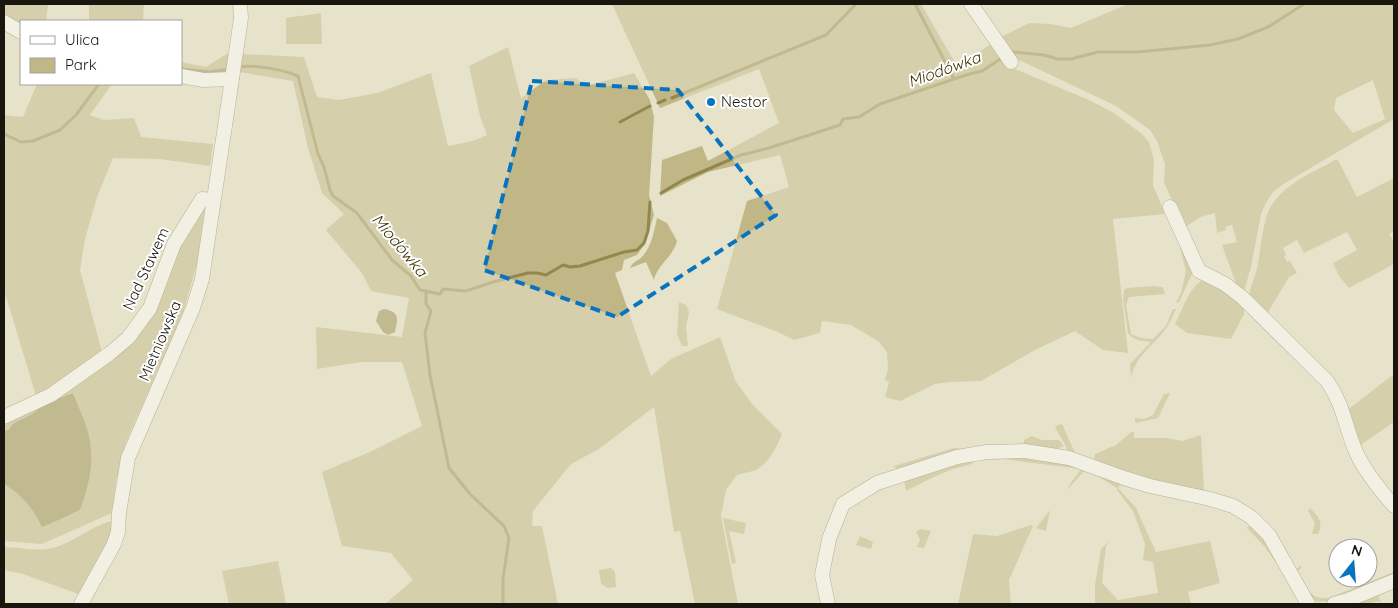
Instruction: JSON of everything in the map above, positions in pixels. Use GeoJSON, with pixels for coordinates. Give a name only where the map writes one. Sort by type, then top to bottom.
{"type":"FeatureCollection","features":[{"type":"Feature","properties":{"kind":"street","name":"Mietniowska"},"geometry":{"type":"LineString","coordinates":[[81,604],[114,544],[118,532],[119,513],[128,458],[193,308],[202,279],[241,18],[240,4]]}},
{"type":"Feature","properties":{"kind":"street"},"geometry":{"type":"LineString","coordinates":[[971,4],[1011,62]]}},
{"type":"Feature","properties":{"kind":"street"},"geometry":{"type":"LineString","coordinates":[[4,22],[20,31]]}},
{"type":"Feature","properties":{"kind":"street"},"geometry":{"type":"LineString","coordinates":[[182,76],[203,80],[232,79]]}},
{"type":"Feature","properties":{"kind":"street","name":"Nad Stawem"},"geometry":{"type":"LineString","coordinates":[[4,417],[50,396],[109,354],[128,338],[150,308],[163,270],[179,236],[202,199],[213,200]]}},
{"type":"Feature","properties":{"kind":"street"},"geometry":{"type":"LineString","coordinates":[[1170,207],[1199,271],[1224,284],[1243,298],[1327,381],[1338,399],[1351,441],[1362,464],[1394,506]]}},
{"type":"Feature","properties":{"kind":"street"},"geometry":{"type":"LineString","coordinates":[[828,604],[822,575],[829,539],[843,504],[877,483],[950,459],[987,452],[1025,451],[1068,458],[1150,486],[1234,506],[1251,517],[1268,534],[1308,604]]}},
{"type":"Feature","properties":{"kind":"street"},"geometry":{"type":"LineString","coordinates":[[1334,604],[1394,581]]}},
{"type":"Feature","properties":{"kind":"highlighted area"},"geometry":{"type":"Polygon","coordinates":[[[532,81],[678,90],[776,215],[617,317],[484,270],[532,81]]]}},
{"type":"Feature","properties":{"kind":"green space"},"geometry":{"type":"Polygon","coordinates":[[[4,4],[48,4],[46,20],[20,20],[20,26],[4,17],[4,4]]]}},
{"type":"Feature","properties":{"kind":"green space"},"geometry":{"type":"Polygon","coordinates":[[[89,4],[144,4],[143,20],[89,20],[89,4]]]}},
{"type":"Feature","properties":{"kind":"green space"},"geometry":{"type":"Polygon","coordinates":[[[612,4],[921,4],[957,66],[993,43],[1010,67],[1089,100],[1114,113],[1142,134],[1149,142],[1154,160],[1153,185],[1165,214],[1113,219],[1128,353],[1103,350],[1075,331],[1035,350],[981,381],[935,384],[900,401],[885,397],[889,382],[885,380],[888,369],[887,352],[878,341],[851,325],[822,321],[820,333],[794,340],[717,309],[747,201],[789,187],[780,155],[708,172],[660,196],[662,160],[702,146],[708,161],[779,123],[759,69],[660,108],[612,4]]]}},
{"type":"Feature","properties":{"kind":"green space"},"geometry":{"type":"Polygon","coordinates":[[[1128,4],[1394,4],[1394,119],[1285,183],[1273,192],[1261,214],[1251,267],[1244,291],[1237,286],[1222,245],[1237,242],[1232,225],[1225,227],[1226,230],[1217,233],[1215,213],[1201,217],[1185,227],[1164,183],[1165,164],[1157,141],[1150,130],[1116,106],[1017,59],[1001,37],[1029,23],[1071,28],[1128,4]],[[1373,80],[1336,98],[1334,110],[1353,133],[1385,119],[1373,80]]]}},
{"type":"Feature","properties":{"kind":"green space"},"geometry":{"type":"Polygon","coordinates":[[[321,13],[322,44],[286,44],[286,18],[321,13]]]}},
{"type":"Feature","properties":{"kind":"green space"},"geometry":{"type":"Polygon","coordinates":[[[508,47],[521,98],[546,80],[576,78],[585,86],[634,73],[650,100],[654,117],[649,195],[654,215],[645,244],[637,255],[624,260],[622,270],[615,273],[651,376],[671,359],[720,337],[736,382],[753,405],[782,434],[769,459],[761,467],[737,475],[726,490],[721,516],[738,604],[695,604],[680,531],[674,532],[654,407],[599,449],[571,464],[533,511],[532,526],[542,526],[558,604],[385,604],[413,580],[391,553],[342,546],[322,472],[372,451],[422,426],[402,362],[362,362],[317,369],[316,327],[402,337],[409,298],[371,291],[362,273],[326,230],[344,214],[322,193],[308,148],[293,81],[240,72],[242,54],[304,57],[317,97],[339,100],[377,93],[431,73],[448,146],[473,141],[487,135],[480,116],[469,66],[508,47]]]}},
{"type":"Feature","properties":{"kind":"green space"},"geometry":{"type":"Polygon","coordinates":[[[228,53],[228,76],[182,73],[182,62],[206,67],[228,53]]]}},
{"type":"Feature","properties":{"kind":"green space"},"geometry":{"type":"Polygon","coordinates":[[[37,85],[111,85],[90,115],[104,120],[134,118],[141,137],[213,144],[210,166],[160,159],[113,158],[97,197],[85,239],[80,270],[102,352],[37,399],[4,290],[4,115],[23,117],[37,85]]]}},
{"type":"Feature","properties":{"kind":"green space"},"geometry":{"type":"Polygon","coordinates":[[[1338,160],[1357,197],[1394,178],[1394,231],[1389,234],[1394,242],[1394,264],[1349,288],[1339,276],[1333,263],[1357,250],[1347,232],[1304,253],[1297,240],[1283,248],[1287,262],[1290,261],[1297,273],[1289,277],[1267,314],[1249,297],[1270,207],[1294,183],[1338,160]]]}},
{"type":"Feature","properties":{"kind":"green space"},"geometry":{"type":"Polygon","coordinates":[[[205,206],[198,260],[183,313],[126,442],[116,482],[112,513],[42,544],[4,541],[4,484],[26,502],[42,526],[80,510],[88,480],[91,456],[87,427],[73,393],[46,403],[4,431],[4,422],[111,359],[205,206]]]}},
{"type":"Feature","properties":{"kind":"green space"},"geometry":{"type":"Polygon","coordinates":[[[657,218],[667,223],[677,241],[672,252],[658,270],[654,280],[646,262],[630,268],[634,262],[642,257],[648,248],[657,218]]]}},
{"type":"Feature","properties":{"kind":"green space"},"geometry":{"type":"Polygon","coordinates":[[[1180,248],[1193,272],[1179,302],[1176,303],[1181,293],[1186,271],[1180,248]]]}},
{"type":"Feature","properties":{"kind":"green space"},"geometry":{"type":"Polygon","coordinates":[[[1203,280],[1209,280],[1244,306],[1244,314],[1231,339],[1187,333],[1175,324],[1186,300],[1198,283],[1203,280]]]}},
{"type":"Feature","properties":{"kind":"green space"},"geometry":{"type":"Polygon","coordinates":[[[1163,287],[1165,294],[1129,297],[1126,305],[1131,334],[1141,338],[1153,339],[1166,326],[1173,309],[1176,309],[1166,328],[1136,364],[1131,379],[1130,364],[1151,342],[1141,341],[1130,336],[1128,333],[1123,299],[1124,290],[1127,288],[1163,287]]]}},
{"type":"Feature","properties":{"kind":"green space"},"geometry":{"type":"Polygon","coordinates":[[[679,302],[686,305],[689,312],[686,327],[688,346],[682,346],[677,334],[679,302]]]}},
{"type":"Feature","properties":{"kind":"green space"},"geometry":{"type":"Polygon","coordinates":[[[1394,374],[1394,422],[1359,446],[1378,477],[1372,474],[1361,459],[1346,411],[1394,374]]]}},
{"type":"Feature","properties":{"kind":"green space"},"geometry":{"type":"Polygon","coordinates":[[[1170,393],[1158,418],[1135,423],[1135,418],[1145,419],[1153,415],[1164,394],[1170,393]]]}},
{"type":"Feature","properties":{"kind":"green space"},"geometry":{"type":"Polygon","coordinates":[[[1062,424],[1076,455],[1024,444],[1024,440],[1032,436],[1042,440],[1059,440],[1064,446],[1056,449],[1067,450],[1055,426],[1062,424]]]}},
{"type":"Feature","properties":{"kind":"green space"},"geometry":{"type":"Polygon","coordinates":[[[1131,432],[1134,432],[1134,438],[1166,438],[1182,441],[1201,435],[1204,491],[1208,492],[1150,482],[1094,460],[1095,454],[1116,445],[1131,432]]]}},
{"type":"Feature","properties":{"kind":"green space"},"geometry":{"type":"Polygon","coordinates":[[[954,448],[965,449],[897,470],[894,466],[954,448]]]}},
{"type":"Feature","properties":{"kind":"green space"},"geometry":{"type":"Polygon","coordinates":[[[1004,456],[1071,461],[1086,469],[1067,490],[1081,469],[1003,459],[990,460],[1004,456]]]}},
{"type":"Feature","properties":{"kind":"green space"},"geometry":{"type":"Polygon","coordinates":[[[973,458],[973,463],[944,472],[906,491],[904,480],[875,491],[858,502],[860,508],[855,501],[880,487],[973,458]]]}},
{"type":"Feature","properties":{"kind":"green space"},"geometry":{"type":"Polygon","coordinates":[[[1095,472],[1145,491],[1120,485],[1118,488],[1136,508],[1156,552],[1210,541],[1220,583],[1188,592],[1191,604],[1095,604],[1095,585],[1101,549],[1109,541],[1106,546],[1102,583],[1118,600],[1158,593],[1153,562],[1143,560],[1145,544],[1133,511],[1117,488],[1096,475],[1095,472]]]}},
{"type":"Feature","properties":{"kind":"green space"},"geometry":{"type":"Polygon","coordinates":[[[1310,508],[1318,517],[1320,523],[1318,534],[1312,534],[1315,523],[1308,511],[1310,508]]]}},
{"type":"Feature","properties":{"kind":"green space"},"geometry":{"type":"Polygon","coordinates":[[[1050,510],[1046,531],[1036,528],[1050,510]]]}},
{"type":"Feature","properties":{"kind":"green space"},"geometry":{"type":"Polygon","coordinates":[[[723,518],[746,523],[744,534],[729,531],[736,563],[732,564],[723,518]]]}},
{"type":"Feature","properties":{"kind":"green space"},"geometry":{"type":"Polygon","coordinates":[[[112,521],[113,535],[81,595],[23,574],[4,570],[4,547],[36,550],[47,549],[71,541],[96,527],[112,521]]]}},
{"type":"Feature","properties":{"kind":"green space"},"geometry":{"type":"Polygon","coordinates":[[[1252,525],[1260,533],[1282,566],[1279,567],[1265,547],[1247,528],[1244,529],[1252,525]]]}},
{"type":"Feature","properties":{"kind":"green space"},"geometry":{"type":"Polygon","coordinates":[[[1033,526],[1009,580],[1011,604],[958,604],[973,534],[997,536],[1033,526]]]}},
{"type":"Feature","properties":{"kind":"green space"},"geometry":{"type":"Polygon","coordinates":[[[920,529],[931,531],[924,548],[917,547],[920,540],[916,532],[920,529]]]}},
{"type":"Feature","properties":{"kind":"green space"},"geometry":{"type":"Polygon","coordinates":[[[860,536],[873,542],[871,549],[856,545],[860,536]]]}},
{"type":"Feature","properties":{"kind":"green space"},"geometry":{"type":"Polygon","coordinates":[[[278,561],[286,604],[229,604],[222,571],[278,561]]]}},
{"type":"Feature","properties":{"kind":"green space"},"geometry":{"type":"Polygon","coordinates":[[[1300,565],[1301,568],[1297,572],[1309,591],[1317,597],[1329,598],[1354,588],[1366,588],[1342,598],[1321,602],[1314,600],[1309,595],[1296,571],[1300,565]]]}},
{"type":"Feature","properties":{"kind":"green space"},"geometry":{"type":"Polygon","coordinates":[[[611,568],[615,572],[616,587],[608,588],[601,584],[599,570],[611,568]]]}},
{"type":"Feature","properties":{"kind":"green space"},"geometry":{"type":"Polygon","coordinates":[[[1394,572],[1394,576],[1378,583],[1378,578],[1394,572]]]}},
{"type":"Feature","properties":{"kind":"green space"},"geometry":{"type":"Polygon","coordinates":[[[1378,594],[1381,604],[1378,601],[1368,604],[1355,603],[1378,594]]]}},
{"type":"Feature","properties":{"kind":"shaded area"},"geometry":{"type":"Polygon","coordinates":[[[384,309],[393,312],[397,317],[395,332],[388,335],[383,332],[376,321],[379,311],[384,309]]]}},
{"type":"Feature","properties":{"kind":"shaded area"},"geometry":{"type":"Polygon","coordinates":[[[73,393],[89,434],[91,464],[87,488],[80,510],[42,527],[26,502],[4,484],[4,431],[46,403],[73,393]]]}},
{"type":"Feature","properties":{"kind":"waterway"},"geometry":{"type":"LineString","coordinates":[[672,98],[826,35],[856,4]]}},
{"type":"Feature","properties":{"kind":"waterway"},"geometry":{"type":"LineString","coordinates":[[915,4],[954,79]]}},
{"type":"Feature","properties":{"kind":"waterway","name":"Miodówka"},"geometry":{"type":"LineString","coordinates":[[1010,54],[1013,52],[1044,55],[1058,59],[1071,59],[1098,52],[1137,52],[1210,45],[1238,39],[1268,27],[1304,4]]}},
{"type":"Feature","properties":{"kind":"waterway","name":"Miodówka"},"geometry":{"type":"LineString","coordinates":[[661,193],[683,180],[741,155],[840,125],[843,119],[859,117],[880,104],[982,71],[1002,58]]}},
{"type":"Feature","properties":{"kind":"waterway","name":"Miodówka"},"geometry":{"type":"LineString","coordinates":[[239,67],[269,68],[298,76],[318,154],[333,196],[357,213],[392,260],[411,276],[420,290],[440,294],[443,289],[466,291],[528,273],[546,275],[563,265],[570,267],[580,266],[624,252],[637,250],[644,243],[648,231],[650,202]]}},
{"type":"Feature","properties":{"kind":"waterway","name":"Miodówka"},"geometry":{"type":"LineString","coordinates":[[182,69],[210,72],[230,69]]}},
{"type":"Feature","properties":{"kind":"waterway","name":"Miodówka"},"geometry":{"type":"LineString","coordinates":[[4,134],[21,142],[33,141],[60,130],[76,115],[98,85]]}},
{"type":"Feature","properties":{"kind":"waterway"},"geometry":{"type":"LineString","coordinates":[[658,103],[665,100]]}},
{"type":"Feature","properties":{"kind":"waterway"},"geometry":{"type":"LineString","coordinates":[[620,122],[650,106]]}},
{"type":"Feature","properties":{"kind":"waterway"},"geometry":{"type":"LineString","coordinates":[[426,291],[426,304],[431,311],[425,333],[430,375],[449,468],[470,494],[504,526],[509,538],[503,579],[503,604]]}},
{"type":"Feature","properties":{"kind":"place","name":"Nestor"},"geometry":{"type":"Point","coordinates":[711,102]}}]}
